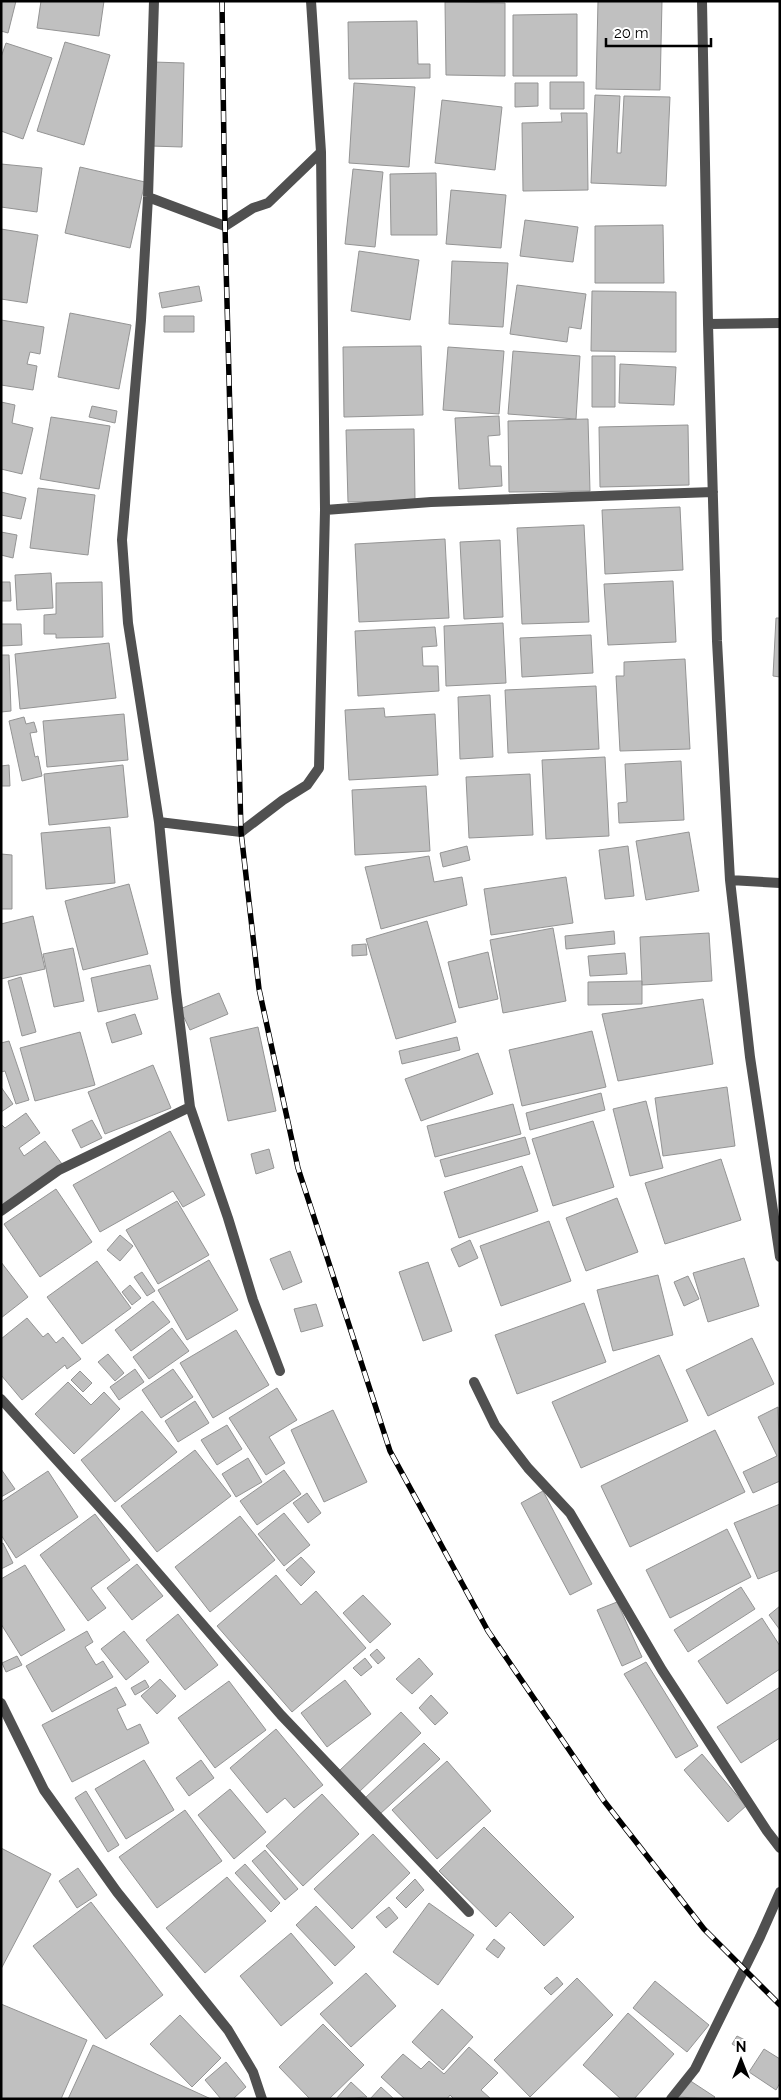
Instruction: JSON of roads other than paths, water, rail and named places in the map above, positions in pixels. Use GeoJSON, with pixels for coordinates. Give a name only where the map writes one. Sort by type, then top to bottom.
{"type":"FeatureCollection","features":[{"type":"Feature","properties":{"kind":"street"},"geometry":{"type":"LineString","coordinates":[[154,1],[148,197],[141,320],[122,540],[128,623],[159,822],[190,1107],[254,1300],[280,1370]]}},
{"type":"Feature","properties":{"kind":"street"},"geometry":{"type":"LineString","coordinates":[[159,822],[241,832],[282,800],[307,785],[319,768],[325,510],[321,152],[311,1]]}},
{"type":"Feature","properties":{"kind":"street"},"geometry":{"type":"LineString","coordinates":[[702,1],[708,324],[717,641],[730,880],[750,1057],[780,1258]]}},
{"type":"Feature","properties":{"kind":"street"},"geometry":{"type":"LineString","coordinates":[[148,197],[225,226],[254,208],[268,204],[321,152]]}},
{"type":"Feature","properties":{"kind":"street"},"geometry":{"type":"LineString","coordinates":[[708,324],[780,324]]}},
{"type":"Feature","properties":{"kind":"street"},"geometry":{"type":"LineString","coordinates":[[325,510],[441,502],[713,492]]}},
{"type":"Feature","properties":{"kind":"street"},"geometry":{"type":"LineString","coordinates":[[730,880],[780,883]]}},
{"type":"Feature","properties":{"kind":"street"},"geometry":{"type":"LineString","coordinates":[[1,1211],[59,1170],[190,1107]]}},
{"type":"Feature","properties":{"kind":"street"},"geometry":{"type":"LineString","coordinates":[[474,1382],[495,1425],[528,1468],[570,1513],[662,1670],[780,1848]]}},
{"type":"Feature","properties":{"kind":"street"},"geometry":{"type":"LineString","coordinates":[[1,1399],[125,1535],[281,1715],[469,1912]]}},
{"type":"Feature","properties":{"kind":"street"},"geometry":{"type":"LineString","coordinates":[[1,1703],[44,1790],[117,1892],[228,2030],[254,2072],[262,2099]]}},
{"type":"Feature","properties":{"kind":"street"},"geometry":{"type":"LineString","coordinates":[[671,2099],[695,2069],[780,1892]]}},
{"type":"Feature","properties":{"kind":"railway"},"geometry":{"type":"LineString","coordinates":[[222,1],[225,226],[241,832],[259,989],[298,1168],[390,1451],[488,1631],[604,1801],[704,1929],[780,2005]]}}]}
